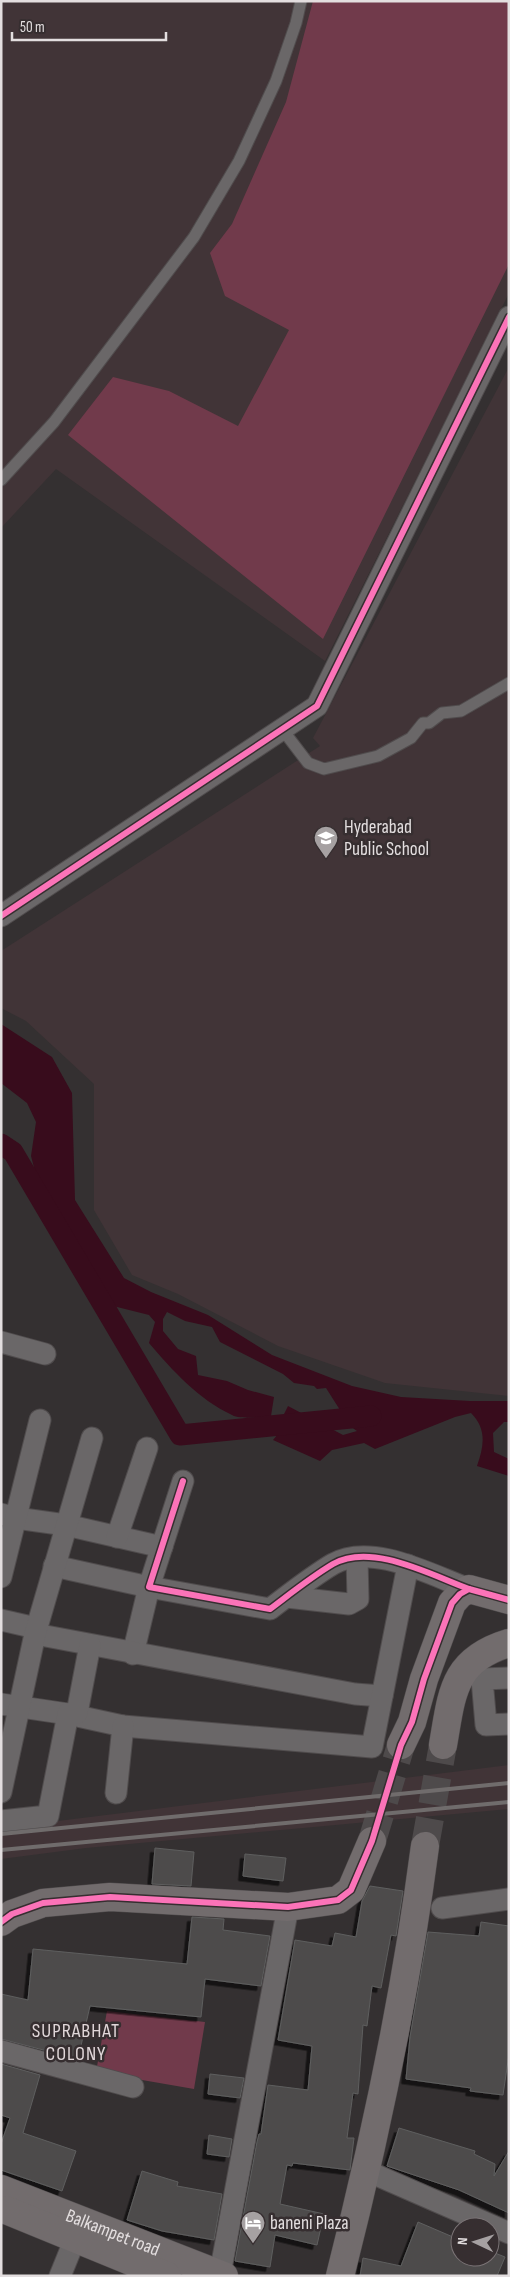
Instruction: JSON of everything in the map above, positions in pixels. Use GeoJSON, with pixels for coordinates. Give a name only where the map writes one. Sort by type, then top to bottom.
{"type":"FeatureCollection","features":[{"type":"Feature","properties":{"kind":"street"},"geometry":{"type":"LineString","coordinates":[[1,916],[317,706],[509,317]]}},
{"type":"Feature","properties":{"kind":"street"},"geometry":{"type":"LineString","coordinates":[[1,1342],[45,1354]]}},
{"type":"Feature","properties":{"kind":"street"},"geometry":{"type":"LineString","coordinates":[[1,1577],[9,1516],[40,1420]]}},
{"type":"Feature","properties":{"kind":"street"},"geometry":{"type":"LineString","coordinates":[[1,1792],[10,1706],[36,1631],[92,1438]]}},
{"type":"Feature","properties":{"kind":"street"},"geometry":{"type":"LineString","coordinates":[[117,1536],[147,1448]]}},
{"type":"Feature","properties":{"kind":"street"},"geometry":{"type":"LineString","coordinates":[[133,1654],[149,1587],[183,1480]]}},
{"type":"Feature","properties":{"kind":"street"},"geometry":{"type":"LineString","coordinates":[[9,1516],[66,1525],[162,1546]]}},
{"type":"Feature","properties":{"kind":"street"},"geometry":{"type":"LineString","coordinates":[[54,1566],[149,1587],[270,1609],[334,1563],[368,1556],[408,1565],[469,1589],[509,1600]]}},
{"type":"Feature","properties":{"kind":"street"},"geometry":{"type":"LineString","coordinates":[[287,1596],[349,1604],[358,1598],[357,1558]]}},
{"type":"Feature","properties":{"kind":"street"},"geometry":{"type":"LineString","coordinates":[[10,1706],[68,1714],[123,1726],[372,1748],[408,1565]]}},
{"type":"Feature","properties":{"kind":"street"},"geometry":{"type":"LineString","coordinates":[[401,1745],[412,1722],[424,1679],[452,1603],[460,1594],[469,1589]]}},
{"type":"Feature","properties":{"kind":"street"},"geometry":{"type":"LineString","coordinates":[[1,1620],[90,1645],[133,1654],[355,1694],[382,1696]]}},
{"type":"Feature","properties":{"kind":"street"},"geometry":{"type":"LineString","coordinates":[[442,1745],[453,1688],[466,1666],[492,1648],[509,1643]]}},
{"type":"Feature","properties":{"kind":"street"},"geometry":{"type":"LineString","coordinates":[[68,1714],[78,1714],[90,1645]]}},
{"type":"Feature","properties":{"kind":"street"},"geometry":{"type":"LineString","coordinates":[[509,1678],[482,1679],[486,1725],[509,1724]]}},
{"type":"Feature","properties":{"kind":"street"},"geometry":{"type":"LineString","coordinates":[[1,1821],[48,1816],[68,1714]]}},
{"type":"Feature","properties":{"kind":"street"},"geometry":{"type":"LineString","coordinates":[[116,1793],[123,1726]]}},
{"type":"Feature","properties":{"kind":"street"},"geometry":{"type":"LineString","coordinates":[[1,1922],[12,1914],[43,1903],[110,1897],[288,1907],[338,1900],[351,1890],[372,1841]]}},
{"type":"Feature","properties":{"kind":"street"},"geometry":{"type":"LineString","coordinates":[[340,2276],[367,2171],[417,1906],[425,1846]]}},
{"type":"Feature","properties":{"kind":"street"},"geometry":{"type":"LineString","coordinates":[[442,1908],[509,1899]]}},
{"type":"Feature","properties":{"kind":"street"},"geometry":{"type":"LineString","coordinates":[[222,2275],[288,1907]]}},
{"type":"Feature","properties":{"kind":"street"},"geometry":{"type":"LineString","coordinates":[[1,2051],[133,2087]]}},
{"type":"Feature","properties":{"kind":"street"},"geometry":{"type":"LineString","coordinates":[[367,2171],[509,2233]]}},
{"type":"Feature","properties":{"kind":"street","name":"Balkampet road"},"geometry":{"type":"LineString","coordinates":[[1,2188],[222,2275]]}},
{"type":"Feature","properties":{"kind":"street","name":"Balkampet road"},"geometry":{"type":"LineString","coordinates":[[1,2208],[167,2276]]}},
{"type":"Feature","properties":{"kind":"street"},"geometry":{"type":"LineString","coordinates":[[60,2276],[75,2239]]}},
{"type":"Feature","properties":{"kind":"lane"},"geometry":{"type":"LineString","coordinates":[[1,480],[54,422],[194,237],[239,161],[276,81],[296,24],[301,1]]}},
{"type":"Feature","properties":{"kind":"lane"},"geometry":{"type":"LineString","coordinates":[[282,729],[308,764],[324,769],[378,756],[411,738],[423,723],[429,722],[442,713],[461,711],[509,683]]}},
{"type":"Feature","properties":{"kind":"shaded area"},"geometry":{"type":"Polygon","coordinates":[[[1,1],[509,1],[509,293],[325,661],[56,469],[1,528],[1,1]]]}},
{"type":"Feature","properties":{"kind":"shaded area"},"geometry":{"type":"Polygon","coordinates":[[[313,1],[509,1],[509,264],[323,639],[68,435],[113,377],[169,391],[238,426],[289,330],[225,296],[210,253],[232,224],[286,102],[313,1]]]}},
{"type":"Feature","properties":{"kind":"shaded area","name":"Hyderabad Public School"},"geometry":{"type":"Polygon","coordinates":[[[509,367],[509,1396],[385,1383],[278,1346],[178,1294],[132,1275],[94,1210],[94,1084],[26,1021],[1,1008],[1,951],[320,746],[313,738],[509,367]]]}},
{"type":"Feature","properties":{"kind":"shaded area"},"geometry":{"type":"Polygon","coordinates":[[[1,1024],[52,1057],[72,1093],[75,1200],[124,1278],[151,1292],[208,1315],[272,1355],[352,1386],[401,1397],[509,1401],[509,1422],[504,1422],[493,1433],[494,1452],[509,1459],[509,1476],[477,1466],[483,1438],[480,1425],[471,1413],[455,1417],[375,1449],[364,1443],[332,1450],[320,1461],[273,1440],[278,1434],[273,1427],[261,1431],[259,1418],[235,1416],[197,1393],[149,1343],[155,1322],[149,1315],[109,1305],[68,1227],[37,1179],[31,1156],[36,1122],[27,1103],[1,1083],[1,1024]],[[167,1312],[163,1319],[163,1331],[178,1349],[196,1356],[198,1375],[227,1381],[248,1390],[274,1397],[271,1416],[283,1416],[288,1406],[343,1435],[357,1431],[344,1422],[340,1410],[326,1388],[317,1389],[314,1386],[294,1383],[283,1374],[220,1342],[212,1327],[185,1321],[167,1312]]]}},
{"type":"Feature","properties":{"kind":"shaded area"},"geometry":{"type":"Polygon","coordinates":[[[509,1765],[509,1809],[86,1848],[1,1859],[1,1828],[509,1765]]]}},
{"type":"Feature","properties":{"kind":"shaded area"},"geometry":{"type":"Polygon","coordinates":[[[107,2011],[205,2022],[194,2089],[96,2072],[107,2011]]]}},
{"type":"Feature","properties":{"kind":"building"},"geometry":{"type":"Polygon","coordinates":[[[155,1848],[194,1852],[191,1886],[152,1884],[155,1848]]]}},
{"type":"Feature","properties":{"kind":"building"},"geometry":{"type":"Polygon","coordinates":[[[245,1854],[286,1858],[283,1881],[243,1876],[245,1854]]]}},
{"type":"Feature","properties":{"kind":"building"},"geometry":{"type":"Polygon","coordinates":[[[370,1886],[403,1891],[396,1936],[391,1935],[381,1988],[372,1986],[367,2026],[363,2025],[358,2094],[353,2093],[347,2138],[354,2138],[350,2170],[293,2163],[292,2166],[287,2165],[280,2204],[324,2214],[317,2245],[275,2235],[270,2267],[235,2261],[257,2142],[259,2134],[261,2134],[268,2085],[308,2090],[312,2046],[278,2040],[295,1940],[332,1946],[335,1933],[356,1937],[362,1901],[370,1886]]]}},
{"type":"Feature","properties":{"kind":"building"},"geometry":{"type":"Polygon","coordinates":[[[192,1917],[224,1919],[223,1930],[270,1936],[261,1986],[205,1979],[201,2017],[90,2006],[78,2059],[1,2039],[1,1994],[28,2000],[33,1949],[187,1964],[192,1917]]]}},
{"type":"Feature","properties":{"kind":"building"},"geometry":{"type":"Polygon","coordinates":[[[481,1922],[509,1926],[509,2054],[503,2095],[470,2091],[471,2088],[406,2079],[410,2037],[428,1932],[479,1936],[481,1922]]]}},
{"type":"Feature","properties":{"kind":"building"},"geometry":{"type":"Polygon","coordinates":[[[1,2064],[40,2075],[23,2133],[76,2151],[62,2191],[1,2170],[1,2144],[10,2118],[1,2115],[1,2064]]]}},
{"type":"Feature","properties":{"kind":"building"},"geometry":{"type":"Polygon","coordinates":[[[210,2074],[244,2078],[240,2098],[208,2094],[210,2074]]]}},
{"type":"Feature","properties":{"kind":"building"},"geometry":{"type":"Polygon","coordinates":[[[399,2128],[475,2151],[474,2154],[495,2164],[494,2176],[509,2151],[509,2213],[459,2190],[387,2166],[399,2128]]]}},
{"type":"Feature","properties":{"kind":"building"},"geometry":{"type":"Polygon","coordinates":[[[209,2135],[232,2139],[229,2157],[207,2154],[209,2135]]]}},
{"type":"Feature","properties":{"kind":"building"},"geometry":{"type":"Polygon","coordinates":[[[142,2171],[178,2182],[177,2186],[222,2194],[214,2240],[162,2231],[127,2220],[142,2171]]]}},
{"type":"Feature","properties":{"kind":"building"},"geometry":{"type":"Polygon","coordinates":[[[418,2222],[450,2236],[450,2267],[500,2267],[500,2255],[505,2257],[497,2276],[360,2276],[363,2258],[401,2266],[418,2222]]]}},
{"type":"Feature","properties":{"kind":"waterway"},"geometry":{"type":"LineString","coordinates":[[1,1144],[13,1152],[180,1435],[371,1416]]}},
{"type":"Feature","properties":{"kind":"tunnel"},"geometry":{"type":"LineString","coordinates":[[372,1841],[401,1745]]}},
{"type":"Feature","properties":{"kind":"tunnel"},"geometry":{"type":"LineString","coordinates":[[425,1846],[443,1745]]}},
{"type":"Feature","properties":{"kind":"railway"},"geometry":{"type":"LineString","coordinates":[[1,1834],[509,1783]]}},
{"type":"Feature","properties":{"kind":"railway"},"geometry":{"type":"LineString","coordinates":[[1,1850],[509,1802]]}},
{"type":"Feature","properties":{"kind":"cycle path"},"geometry":{"type":"LineString","coordinates":[[1,916],[317,706],[509,317]]}},
{"type":"Feature","properties":{"kind":"cycle path"},"geometry":{"type":"LineString","coordinates":[[183,1481],[149,1587],[270,1609],[333,1564],[348,1558],[365,1557],[401,1563],[469,1589]]}},
{"type":"Feature","properties":{"kind":"cycle path"},"geometry":{"type":"LineString","coordinates":[[1,1922],[12,1914],[43,1903],[110,1897],[288,1907],[338,1900],[351,1890],[372,1841],[401,1745],[412,1722],[424,1679],[452,1603],[460,1594],[469,1589],[509,1600]]}},
{"type":"Feature","properties":{"kind":"place","name":"Hyderabad Public School"},"geometry":{"type":"Point","coordinates":[326,859]}},
{"type":"Feature","properties":{"kind":"place","name":"baneni Plaza"},"geometry":{"type":"Point","coordinates":[253,2244]}},
{"type":"Feature","properties":{"kind":"district","name":"SUPRABHAT COLONY"},"geometry":{"type":"Point","coordinates":[76,2042]}}]}
